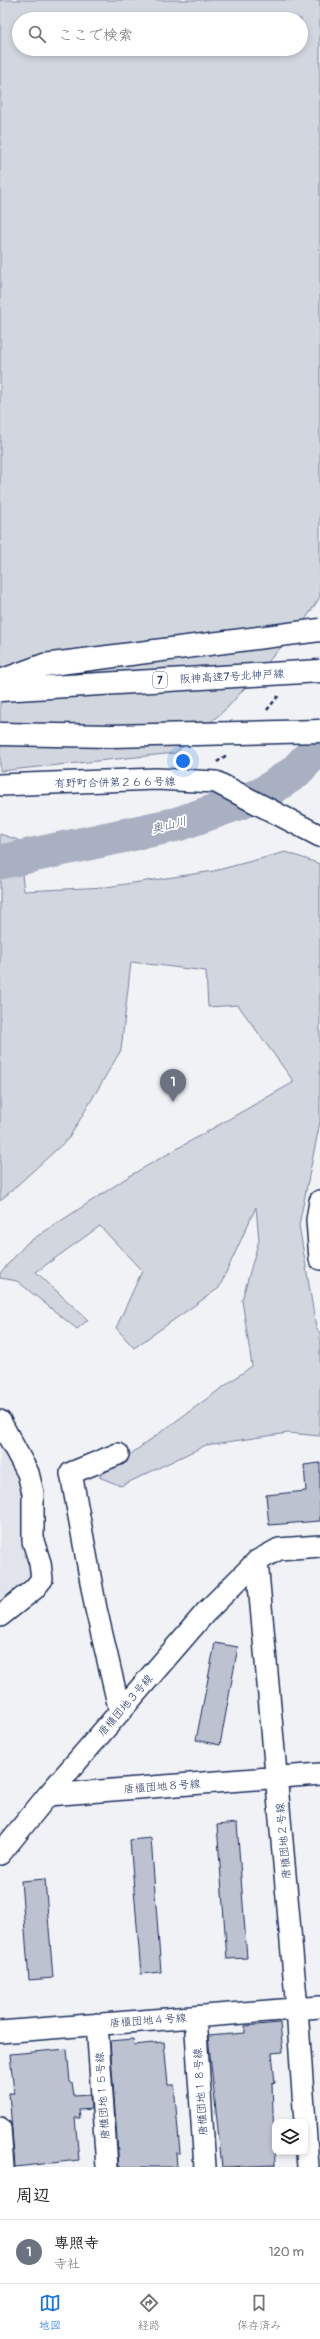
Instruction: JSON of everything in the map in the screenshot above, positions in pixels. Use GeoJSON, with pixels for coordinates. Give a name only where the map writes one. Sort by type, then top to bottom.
{"type":"FeatureCollection","features":[{"type":"Feature","properties":{"kind":"highway"},"geometry":{"type":"LineString","coordinates":[[0,681],[44,665],[320,630]]}},
{"type":"Feature","properties":{"kind":"highway","name":"阪神高速7号北神戸線"},"geometry":{"type":"LineString","coordinates":[[0,690],[320,671]]}},
{"type":"Feature","properties":{"kind":"highway"},"geometry":{"type":"LineString","coordinates":[[0,734],[111,736],[320,731]]}},
{"type":"Feature","properties":{"kind":"highway"},"geometry":{"type":"LineString","coordinates":[[196,734],[320,738]]}},
{"type":"Feature","properties":{"kind":"street","name":"有野町合併第２６６号線"},"geometry":{"type":"LineString","coordinates":[[0,784],[156,779],[216,782],[320,836]]}},
{"type":"Feature","properties":{"kind":"street"},"geometry":{"type":"LineString","coordinates":[[320,1202],[317,1220],[320,1259]]}},
{"type":"Feature","properties":{"kind":"street"},"geometry":{"type":"LineString","coordinates":[[0,1421],[28,1473],[33,1493],[34,1541],[40,1563],[42,1579],[34,1589],[0,1616]]}},
{"type":"Feature","properties":{"kind":"street"},"geometry":{"type":"LineString","coordinates":[[118,1454],[71,1473],[96,1609],[120,1712]]}},
{"type":"Feature","properties":{"kind":"street","name":"唐櫃団地３号線"},"geometry":{"type":"LineString","coordinates":[[0,1854],[48,1795],[205,1613],[257,1561],[279,1549],[320,1546]]}},
{"type":"Feature","properties":{"kind":"street","name":"唐櫃団地２号線"},"geometry":{"type":"LineString","coordinates":[[257,1561],[297,2009],[305,2119]]}},
{"type":"Feature","properties":{"kind":"street","name":"唐櫃団地８号線"},"geometry":{"type":"LineString","coordinates":[[48,1795],[320,1774]]}},
{"type":"Feature","properties":{"kind":"street","name":"唐櫃団地４号線"},"geometry":{"type":"LineString","coordinates":[[0,2032],[320,2007]]}},
{"type":"Feature","properties":{"kind":"street","name":"唐櫃団地１８号線"},"geometry":{"type":"LineString","coordinates":[[195,2017],[205,2167]]}},
{"type":"Feature","properties":{"kind":"street","name":"唐櫃団地１５号線"},"geometry":{"type":"LineString","coordinates":[[97,2024],[107,2167]]}},
{"type":"Feature","properties":{"kind":"street"},"geometry":{"type":"LineString","coordinates":[[0,2128],[3,2167]]}},
{"type":"Feature","properties":{"kind":"street"},"geometry":{"type":"LineString","coordinates":[[307,2155],[308,2167]]}},
{"type":"Feature","properties":{"kind":"shaded area"},"geometry":{"type":"Polygon","coordinates":[[[0,0],[320,0],[320,597],[305,620],[227,708],[175,753],[0,771],[0,0]]]}},
{"type":"Feature","properties":{"kind":"shaded area"},"geometry":{"type":"Polygon","coordinates":[[[0,834],[18,840],[24,891],[106,887],[214,871],[286,852],[320,864],[320,1122],[299,1225],[316,1327],[320,1333],[320,1436],[288,1433],[206,1445],[121,1486],[99,1477],[252,1366],[242,1300],[259,1240],[256,1207],[219,1288],[134,1348],[116,1328],[142,1271],[100,1226],[36,1272],[88,1320],[77,1329],[17,1281],[0,1278],[0,1273],[27,1243],[131,1175],[294,1082],[238,1005],[208,1007],[206,971],[131,962],[121,1050],[69,1138],[0,1201],[0,834]]]}},
{"type":"Feature","properties":{"kind":"shaded area"},"geometry":{"type":"Polygon","coordinates":[[[0,1439],[23,1482],[38,1574],[0,1608],[0,1439]]]}},
{"type":"Feature","properties":{"kind":"building"},"geometry":{"type":"Polygon","coordinates":[[[320,1463],[320,1521],[269,1525],[266,1495],[306,1491],[304,1465],[320,1463]]]}},
{"type":"Feature","properties":{"kind":"building"},"geometry":{"type":"Polygon","coordinates":[[[215,1643],[238,1647],[220,1745],[196,1740],[215,1643]]]}},
{"type":"Feature","properties":{"kind":"building"},"geometry":{"type":"Polygon","coordinates":[[[237,1823],[247,1958],[227,1959],[217,1825],[237,1823]]]}},
{"type":"Feature","properties":{"kind":"building"},"geometry":{"type":"Polygon","coordinates":[[[151,1838],[161,1972],[141,1974],[130,1840],[151,1838]]]}},
{"type":"Feature","properties":{"kind":"building"},"geometry":{"type":"Polygon","coordinates":[[[45,1879],[53,1978],[29,1980],[21,1881],[45,1879]]]}},
{"type":"Feature","properties":{"kind":"building"},"geometry":{"type":"Polygon","coordinates":[[[280,2023],[283,2052],[272,2053],[275,2083],[272,2084],[273,2119],[272,2119],[272,2155],[275,2155],[275,2165],[222,2167],[208,2036],[245,2033],[245,2026],[280,2023]]]}},
{"type":"Feature","properties":{"kind":"building"},"geometry":{"type":"Polygon","coordinates":[[[133,2039],[134,2045],[164,2042],[168,2085],[174,2085],[180,2153],[176,2153],[177,2167],[119,2167],[110,2041],[133,2039]]]}},
{"type":"Feature","properties":{"kind":"building"},"geometry":{"type":"Polygon","coordinates":[[[67,2049],[70,2082],[72,2082],[74,2096],[90,2095],[91,2109],[79,2110],[80,2118],[75,2118],[79,2160],[15,2167],[9,2093],[14,2093],[10,2054],[67,2049]]]}},
{"type":"Feature","properties":{"kind":"waterway","name":"奥山川"},"geometry":{"type":"LineString","coordinates":[[0,862],[178,824],[261,795],[294,773],[320,746]]}},
{"type":"Feature","properties":{"kind":"place","name":"専照寺"},"geometry":{"type":"Point","coordinates":[173,1102]}}]}
